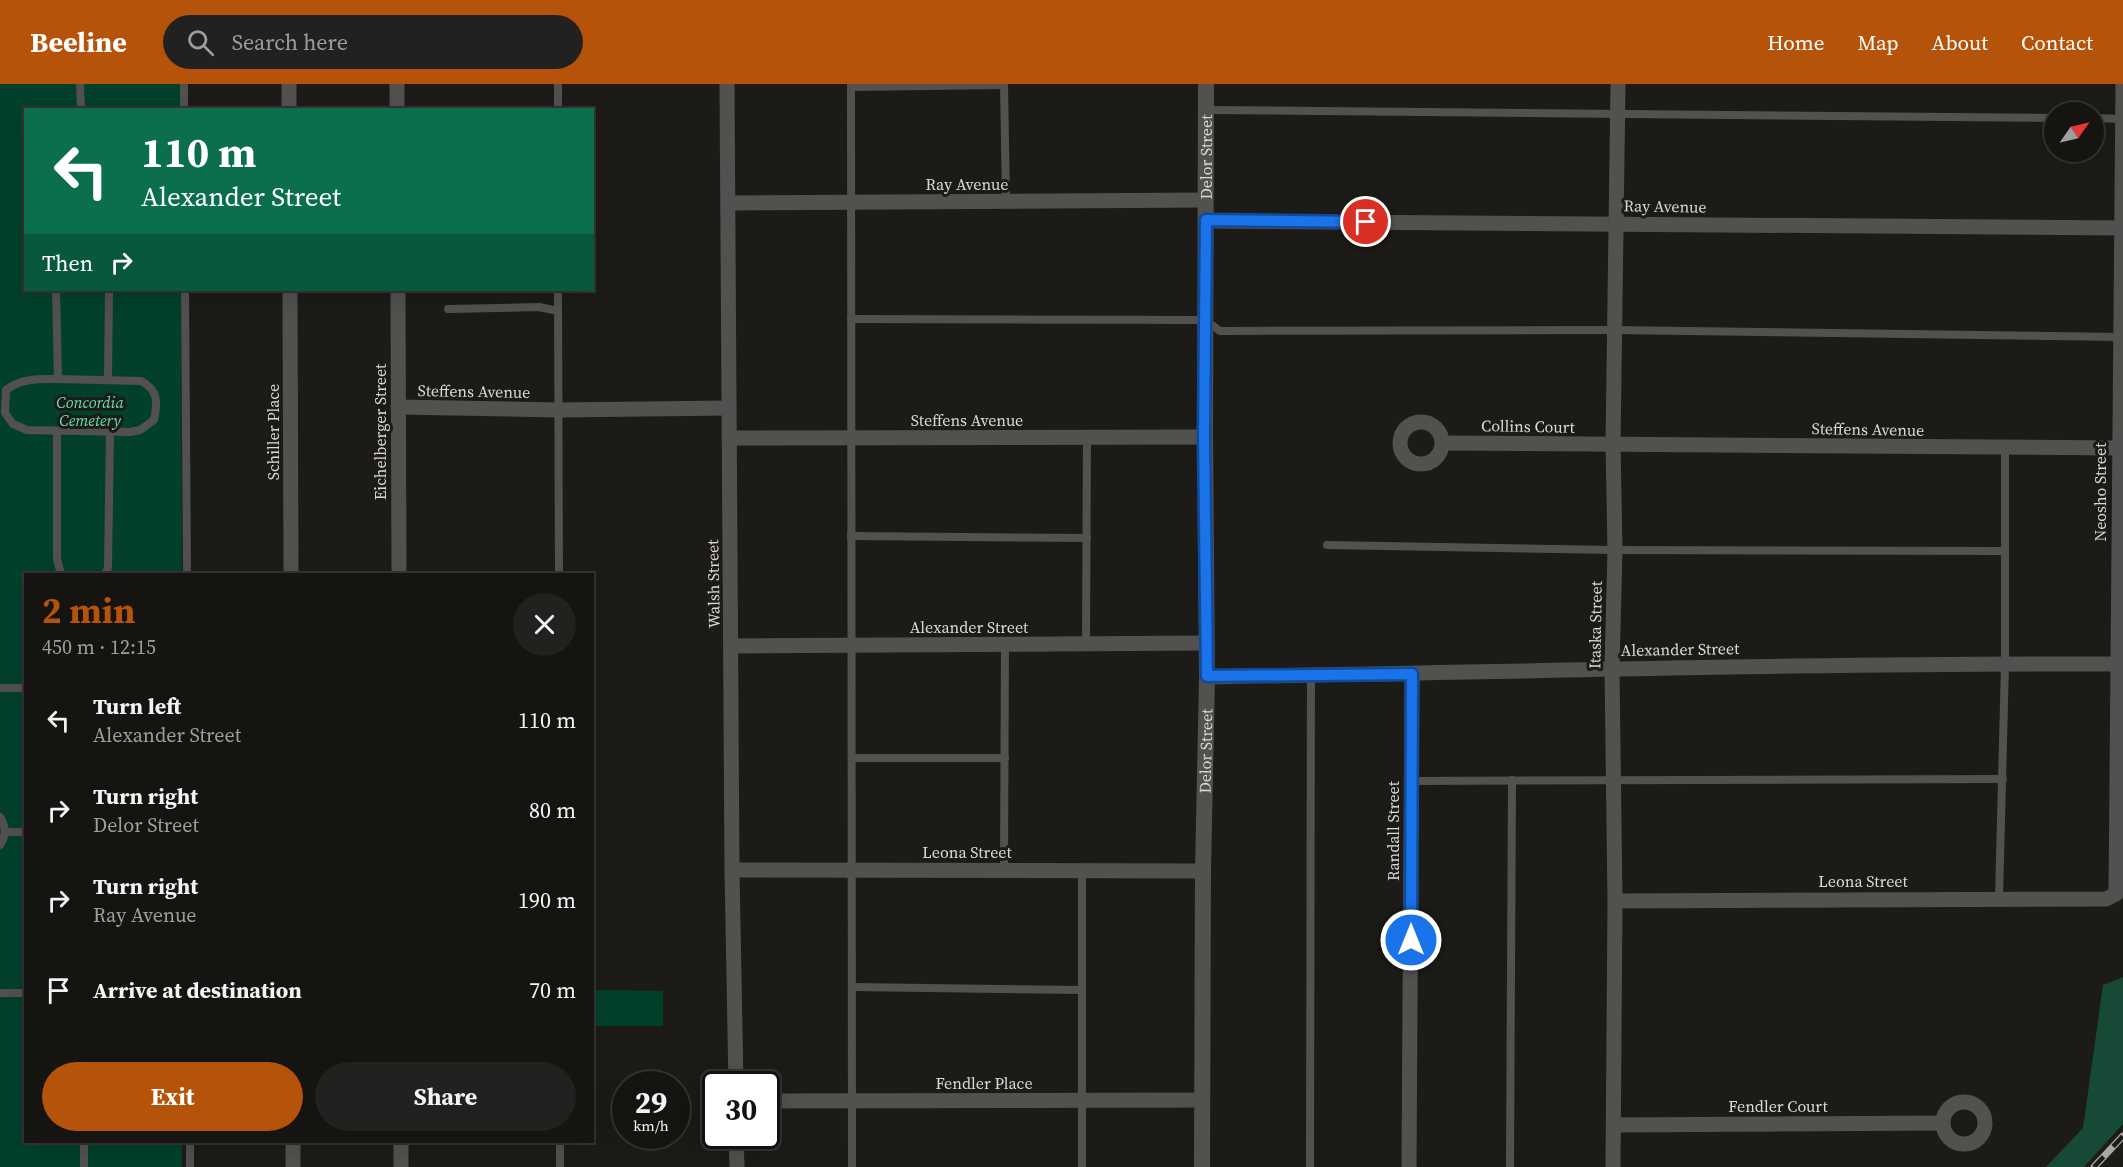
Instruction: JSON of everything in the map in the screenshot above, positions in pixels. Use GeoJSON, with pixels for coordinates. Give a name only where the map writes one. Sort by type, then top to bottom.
{"type":"FeatureCollection","features":[{"type":"Feature","properties":{"kind":"street"},"geometry":{"type":"LineString","coordinates":[[289,84],[290,108]]}},
{"type":"Feature","properties":{"kind":"street"},"geometry":{"type":"LineString","coordinates":[[397,84],[397,108]]}},
{"type":"Feature","properties":{"kind":"street","name":"Walsh Street"},"geometry":{"type":"LineString","coordinates":[[727,84],[732,870],[736,1071]]}},
{"type":"Feature","properties":{"kind":"street","name":"Delor Street"},"geometry":{"type":"LineString","coordinates":[[1202,1167],[1203,871],[1207,676],[1204,437],[1206,84]]}},
{"type":"Feature","properties":{"kind":"street","name":"Itaska Street"},"geometry":{"type":"LineString","coordinates":[[1614,1167],[1615,901],[1612,668],[1618,84]]}},
{"type":"Feature","properties":{"kind":"street","name":"Neosho Street"},"geometry":{"type":"LineString","coordinates":[[2112,898],[2118,890],[2117,664],[2122,337],[2122,84]]}},
{"type":"Feature","properties":{"kind":"street","name":"Ray Avenue"},"geometry":{"type":"LineString","coordinates":[[728,203],[1206,200]]}},
{"type":"Feature","properties":{"kind":"street","name":"Ray Avenue"},"geometry":{"type":"LineString","coordinates":[[1206,220],[2122,228]]}},
{"type":"Feature","properties":{"kind":"street","name":"Schiller Place"},"geometry":{"type":"LineString","coordinates":[[290,291],[291,573]]}},
{"type":"Feature","properties":{"kind":"street","name":"Eichelberger Street"},"geometry":{"type":"LineString","coordinates":[[398,291],[399,573]]}},
{"type":"Feature","properties":{"kind":"street","name":"Steffens Avenue"},"geometry":{"type":"LineString","coordinates":[[398,408],[559,410],[729,408]]}},
{"type":"Feature","properties":{"kind":"street","name":"Steffens Avenue"},"geometry":{"type":"LineString","coordinates":[[729,438],[1204,437]]}},
{"type":"Feature","properties":{"kind":"street","name":"Collins Court"},"geometry":{"type":"LineString","coordinates":[[1443,443],[1613,444]]}},
{"type":"Feature","properties":{"kind":"street","name":"Steffens Avenue"},"geometry":{"type":"LineString","coordinates":[[1613,444],[2121,448]]}},
{"type":"Feature","properties":{"kind":"street","name":"Alexander Street"},"geometry":{"type":"LineString","coordinates":[[732,646],[1206,644]]}},
{"type":"Feature","properties":{"kind":"street","name":"Alexander Street"},"geometry":{"type":"LineString","coordinates":[[1207,676],[1412,674],[1612,668],[2117,664]]}},
{"type":"Feature","properties":{"kind":"street","name":"Randall Street"},"geometry":{"type":"LineString","coordinates":[[1409,1167],[1412,674]]}},
{"type":"Feature","properties":{"kind":"street","name":"Leona Street"},"geometry":{"type":"LineString","coordinates":[[732,870],[1203,871]]}},
{"type":"Feature","properties":{"kind":"street","name":"Leona Street"},"geometry":{"type":"LineString","coordinates":[[1615,901],[2112,898]]}},
{"type":"Feature","properties":{"kind":"street","name":"Fendler Place"},"geometry":{"type":"LineString","coordinates":[[780,1101],[1202,1100]]}},
{"type":"Feature","properties":{"kind":"street","name":"Fendler Court"},"geometry":{"type":"LineString","coordinates":[[1614,1125],[1943,1123]]}},
{"type":"Feature","properties":{"kind":"street"},"geometry":{"type":"LineString","coordinates":[[293,1143],[293,1167]]}},
{"type":"Feature","properties":{"kind":"street"},"geometry":{"type":"LineString","coordinates":[[400,1143],[401,1167]]}},
{"type":"Feature","properties":{"kind":"street"},"geometry":{"type":"LineString","coordinates":[[736,1149],[736,1167]]}},
{"type":"Feature","properties":{"kind":"lane"},"geometry":{"type":"LineString","coordinates":[[80,84],[81,108]]}},
{"type":"Feature","properties":{"kind":"lane"},"geometry":{"type":"LineString","coordinates":[[184,84],[184,108]]}},
{"type":"Feature","properties":{"kind":"lane"},"geometry":{"type":"LineString","coordinates":[[558,84],[558,108]]}},
{"type":"Feature","properties":{"kind":"lane"},"geometry":{"type":"LineString","coordinates":[[852,1167],[851,85],[1004,84],[1006,201]]}},
{"type":"Feature","properties":{"kind":"lane"},"geometry":{"type":"LineString","coordinates":[[1206,110],[2044,118]]}},
{"type":"Feature","properties":{"kind":"lane"},"geometry":{"type":"LineString","coordinates":[[2104,118],[2122,119]]}},
{"type":"Feature","properties":{"kind":"lane"},"geometry":{"type":"LineString","coordinates":[[56,291],[58,379]]}},
{"type":"Feature","properties":{"kind":"lane"},"geometry":{"type":"LineString","coordinates":[[108,379],[109,291]]}},
{"type":"Feature","properties":{"kind":"lane"},"geometry":{"type":"LineString","coordinates":[[185,291],[187,573]]}},
{"type":"Feature","properties":{"kind":"lane"},"geometry":{"type":"LineString","coordinates":[[558,291],[559,573]]}},
{"type":"Feature","properties":{"kind":"lane"},"geometry":{"type":"LineString","coordinates":[[448,309],[539,307],[558,311]]}},
{"type":"Feature","properties":{"kind":"lane"},"geometry":{"type":"LineString","coordinates":[[851,319],[1205,320],[1220,331],[1614,330],[2122,337]]}},
{"type":"Feature","properties":{"kind":"lane"},"geometry":{"type":"LineString","coordinates":[[58,379],[141,381],[150,386],[156,395],[157,408],[154,420],[140,430],[110,432],[27,430],[13,424],[5,413],[6,390],[27,380],[58,379]]}},
{"type":"Feature","properties":{"kind":"lane"},"geometry":{"type":"LineString","coordinates":[[57,431],[57,559],[61,573]]}},
{"type":"Feature","properties":{"kind":"lane"},"geometry":{"type":"LineString","coordinates":[[106,573],[108,568],[110,432]]}},
{"type":"Feature","properties":{"kind":"lane"},"geometry":{"type":"LineString","coordinates":[[1086,644],[1087,438]]}},
{"type":"Feature","properties":{"kind":"lane"},"geometry":{"type":"LineString","coordinates":[[1999,898],[2005,664],[2005,448]]}},
{"type":"Feature","properties":{"kind":"lane"},"geometry":{"type":"LineString","coordinates":[[851,536],[1086,538]]}},
{"type":"Feature","properties":{"kind":"lane"},"geometry":{"type":"LineString","coordinates":[[1328,545],[1615,550],[2005,551]]}},
{"type":"Feature","properties":{"kind":"lane"},"geometry":{"type":"LineString","coordinates":[[1004,870],[1005,644]]}},
{"type":"Feature","properties":{"kind":"lane"},"geometry":{"type":"LineString","coordinates":[[1310,1167],[1311,675]]}},
{"type":"Feature","properties":{"kind":"lane"},"geometry":{"type":"LineString","coordinates":[[0,688],[24,688]]}},
{"type":"Feature","properties":{"kind":"lane"},"geometry":{"type":"LineString","coordinates":[[852,758],[1005,758]]}},
{"type":"Feature","properties":{"kind":"lane"},"geometry":{"type":"LineString","coordinates":[[1412,781],[2003,778]]}},
{"type":"Feature","properties":{"kind":"lane"},"geometry":{"type":"LineString","coordinates":[[1510,1167],[1512,780]]}},
{"type":"Feature","properties":{"kind":"lane"},"geometry":{"type":"LineString","coordinates":[[0,817],[5,832],[0,845]]}},
{"type":"Feature","properties":{"kind":"lane"},"geometry":{"type":"LineString","coordinates":[[5,832],[24,832]]}},
{"type":"Feature","properties":{"kind":"lane"},"geometry":{"type":"LineString","coordinates":[[1082,870],[1082,1167]]}},
{"type":"Feature","properties":{"kind":"lane"},"geometry":{"type":"LineString","coordinates":[[852,987],[1082,990]]}},
{"type":"Feature","properties":{"kind":"lane"},"geometry":{"type":"LineString","coordinates":[[0,993],[24,993]]}},
{"type":"Feature","properties":{"kind":"lane"},"geometry":{"type":"LineString","coordinates":[[84,1143],[84,1167]]}},
{"type":"Feature","properties":{"kind":"lane"},"geometry":{"type":"LineString","coordinates":[[190,1143],[190,1167]]}},
{"type":"Feature","properties":{"kind":"lane"},"geometry":{"type":"LineString","coordinates":[[560,1143],[560,1167]]}},
{"type":"Feature","properties":{"kind":"green space","name":"Concordia Cemetery"},"geometry":{"type":"Polygon","coordinates":[[[0,84],[181,84],[181,108],[24,108],[24,291],[181,291],[182,573],[24,573],[24,1143],[182,1143],[182,1167],[0,1167],[0,84]]]}},
{"type":"Feature","properties":{"kind":"green space"},"geometry":{"type":"Polygon","coordinates":[[[2123,977],[2123,1124],[2084,1167],[2046,1167],[2083,1128],[2103,985],[2123,977]]]}},
{"type":"Feature","properties":{"kind":"green space"},"geometry":{"type":"Polygon","coordinates":[[[594,990],[663,991],[663,1026],[594,1026],[594,990]]]}},
{"type":"Feature","properties":{"kind":"railway"},"geometry":{"type":"LineString","coordinates":[[2094,1167],[2123,1136]]}},
{"type":"Feature","properties":{"kind":"route"},"geometry":{"type":"LineString","coordinates":[[1366,222],[1206,220],[1204,437],[1207,676],[1412,674],[1411,940]]}}]}
